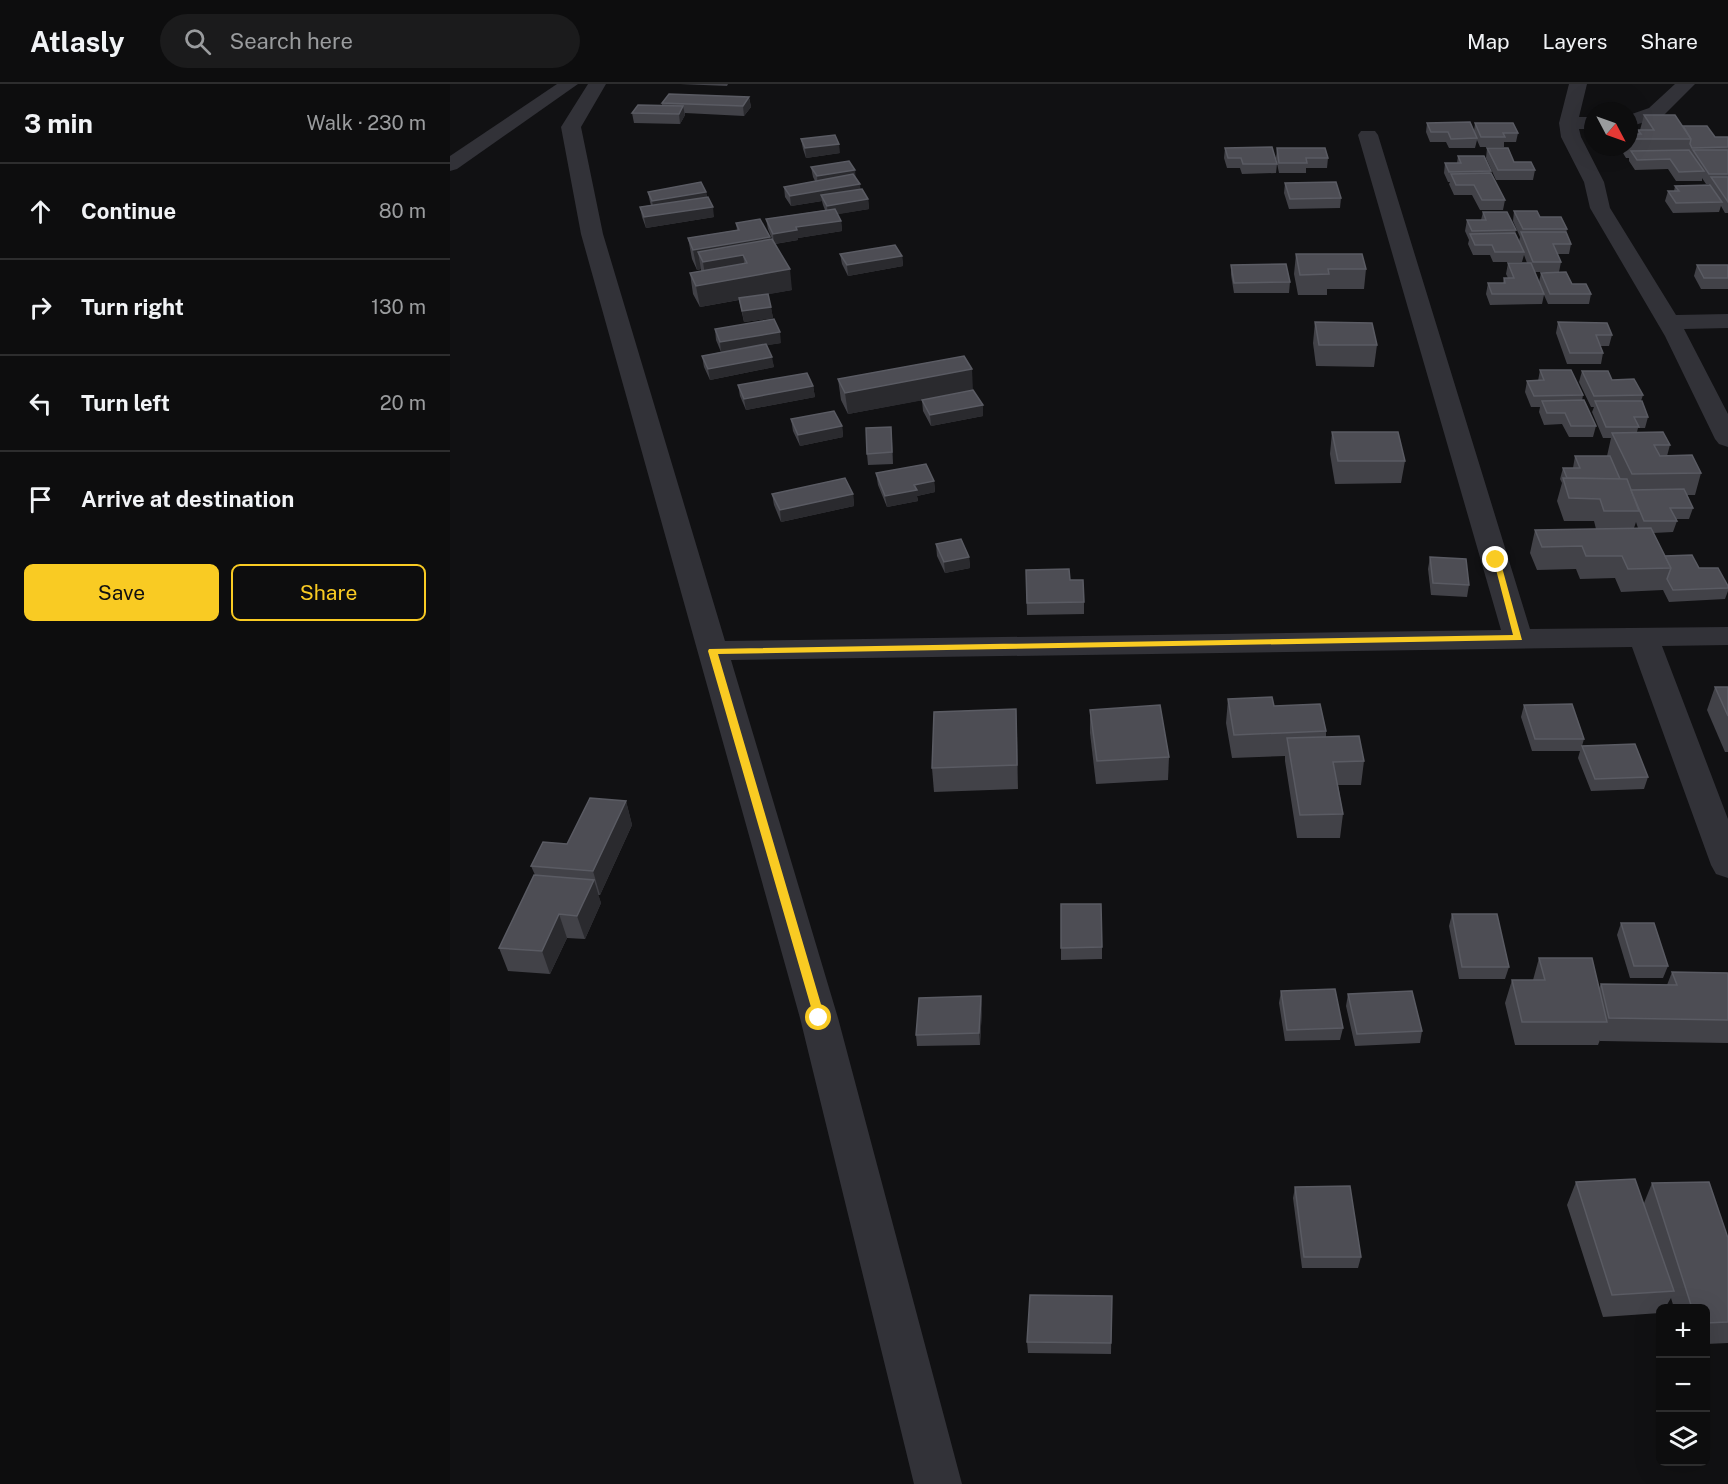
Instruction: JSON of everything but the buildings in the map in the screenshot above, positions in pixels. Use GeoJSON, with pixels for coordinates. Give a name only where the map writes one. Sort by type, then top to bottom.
{"type":"FeatureCollection","features":[{"type":"Feature","properties":{"kind":"street"},"geometry":{"type":"LineString","coordinates":[[450,165],[569,84]]}},
{"type":"Feature","properties":{"kind":"street"},"geometry":{"type":"LineString","coordinates":[[597,84],[571,127],[590,224],[819,1018],[938,1484]]}},
{"type":"Feature","properties":{"kind":"street"},"geometry":{"type":"LineString","coordinates":[[1578,84],[1568,123],[1571,137],[1594,182],[1600,208],[1669,322],[1728,439]]}},
{"type":"Feature","properties":{"kind":"street"},"geometry":{"type":"LineString","coordinates":[[1638,118],[1656,112],[1686,84]]}},
{"type":"Feature","properties":{"kind":"street"},"geometry":{"type":"LineString","coordinates":[[1568,123],[1584,123]]}},
{"type":"Feature","properties":{"kind":"street"},"geometry":{"type":"LineString","coordinates":[[1368,135],[1518,638]]}},
{"type":"Feature","properties":{"kind":"street"},"geometry":{"type":"LineString","coordinates":[[1669,322],[1728,321]]}},
{"type":"Feature","properties":{"kind":"street"},"geometry":{"type":"LineString","coordinates":[[712,651],[1728,636]]}},
{"type":"Feature","properties":{"kind":"street"},"geometry":{"type":"LineString","coordinates":[[1644,637],[1728,865]]}},
{"type":"Feature","properties":{"kind":"route"},"geometry":{"type":"LineString","coordinates":[[819,1018],[712,651],[1518,638],[1496,560]]}}]}
